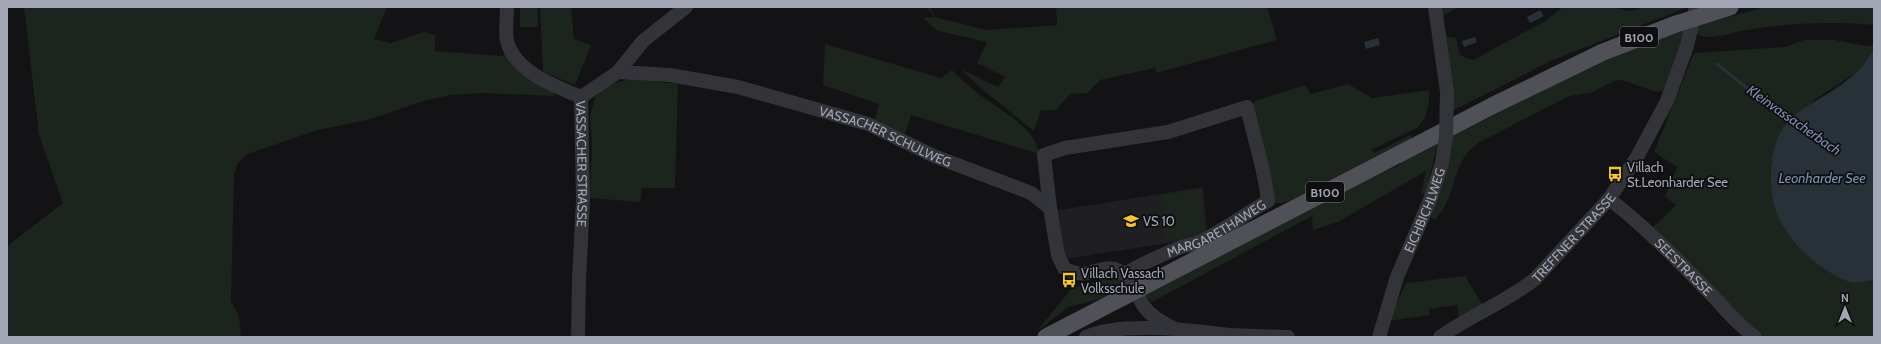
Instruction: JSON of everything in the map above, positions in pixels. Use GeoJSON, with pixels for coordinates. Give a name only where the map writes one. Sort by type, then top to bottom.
{"type":"FeatureCollection","features":[{"type":"Feature","properties":{"kind":"main road","name":"B100"},"geometry":{"type":"LineString","coordinates":[[1046,337],[1492,106],[1603,52],[1676,24],[1702,11],[1730,7]]}},
{"type":"Feature","properties":{"kind":"street","name":"VASSACHER STRASSE"},"geometry":{"type":"LineString","coordinates":[[507,7],[507,41],[517,59],[535,76],[581,97],[583,200],[578,337]]}},
{"type":"Feature","properties":{"kind":"street"},"geometry":{"type":"LineString","coordinates":[[581,97],[618,72],[643,41],[686,7]]}},
{"type":"Feature","properties":{"kind":"street","name":"EICHBICHLWEG"},"geometry":{"type":"LineString","coordinates":[[1379,337],[1397,277],[1430,200],[1442,163],[1446,137],[1447,92],[1435,7]]}},
{"type":"Feature","properties":{"kind":"street","name":"TREFFNER STRASSE"},"geometry":{"type":"LineString","coordinates":[[1440,337],[1523,289],[1535,279],[1609,200],[1637,157],[1667,101],[1687,46],[1702,11]]}},
{"type":"Feature","properties":{"kind":"street","name":"VASSACHER SCHULWEG"},"geometry":{"type":"LineString","coordinates":[[618,72],[670,75],[738,87],[868,124],[934,156],[1030,193],[1050,208]]}},
{"type":"Feature","properties":{"kind":"street","name":"MARGARETHAWEG"},"geometry":{"type":"LineString","coordinates":[[1050,208],[1044,155],[1065,148],[1168,132],[1247,107],[1258,154],[1266,176],[1268,202],[1240,217],[1219,232],[1197,243],[1182,247],[1137,266],[1125,274]]}},
{"type":"Feature","properties":{"kind":"street","name":"SEESTRASSE"},"geometry":{"type":"LineString","coordinates":[[1609,200],[1633,217],[1712,295],[1740,326],[1755,337]]}},
{"type":"Feature","properties":{"kind":"street"},"geometry":{"type":"LineString","coordinates":[[1050,208],[1058,255],[1064,268],[1078,274],[1110,267],[1118,269],[1125,274],[1138,296],[1162,323],[1175,329]]}},
{"type":"Feature","properties":{"kind":"street"},"geometry":{"type":"LineString","coordinates":[[1125,329],[1136,321],[1138,296]]}},
{"type":"Feature","properties":{"kind":"street"},"geometry":{"type":"LineString","coordinates":[[1086,337],[1107,330],[1125,329],[1175,329],[1231,336],[1288,337]]}},
{"type":"Feature","properties":{"kind":"shaded area"},"geometry":{"type":"Polygon","coordinates":[[[24,7],[387,7],[374,39],[391,43],[424,32],[435,35],[435,51],[503,56],[505,53],[557,92],[553,96],[484,93],[450,95],[423,101],[371,119],[318,130],[247,154],[238,163],[234,174],[231,301],[239,317],[241,337],[7,337],[7,246],[63,203],[39,135],[24,7]]]}},
{"type":"Feature","properties":{"kind":"shaded area"},"geometry":{"type":"Polygon","coordinates":[[[520,7],[538,7],[538,27],[520,27],[520,7]]]}},
{"type":"Feature","properties":{"kind":"shaded area"},"geometry":{"type":"Polygon","coordinates":[[[540,7],[571,7],[574,39],[591,45],[575,85],[543,72],[540,7]]]}},
{"type":"Feature","properties":{"kind":"shaded area"},"geometry":{"type":"Polygon","coordinates":[[[926,7],[930,7],[935,17],[926,7]]]}},
{"type":"Feature","properties":{"kind":"shaded area"},"geometry":{"type":"Polygon","coordinates":[[[1056,7],[1267,7],[1277,40],[1156,73],[1155,68],[1100,80],[1087,93],[1070,94],[1056,110],[1041,110],[1034,131],[983,90],[961,69],[998,87],[1005,77],[977,63],[987,42],[938,31],[923,18],[935,17],[986,30],[1057,25],[1056,7]]]}},
{"type":"Feature","properties":{"kind":"shaded area"},"geometry":{"type":"Polygon","coordinates":[[[1439,7],[1458,7],[1440,18],[1439,7]]]}},
{"type":"Feature","properties":{"kind":"shaded area"},"geometry":{"type":"Polygon","coordinates":[[[1563,7],[1612,7],[1629,11],[1646,7],[1688,7],[1553,60],[1452,111],[1444,36],[1456,38],[1460,55],[1473,60],[1545,21],[1563,7]]]}},
{"type":"Feature","properties":{"kind":"shaded area"},"geometry":{"type":"Polygon","coordinates":[[[1766,7],[1874,7],[1874,25],[1839,23],[1805,24],[1753,29],[1706,37],[1697,34],[1698,25],[1766,7]]]}},
{"type":"Feature","properties":{"kind":"shaded area"},"geometry":{"type":"Polygon","coordinates":[[[1685,29],[1684,37],[1666,87],[1662,91],[1656,92],[1622,80],[1614,81],[1590,93],[1569,96],[1480,142],[1466,154],[1458,170],[1450,195],[1441,212],[1435,220],[1429,215],[1451,137],[1612,56],[1685,29]]]}},
{"type":"Feature","properties":{"kind":"shaded area"},"geometry":{"type":"Polygon","coordinates":[[[1804,40],[1835,40],[1865,46],[1874,45],[1874,49],[1859,71],[1814,100],[1771,163],[1870,280],[1874,280],[1874,337],[1764,337],[1751,330],[1653,227],[1676,205],[1665,197],[1677,167],[1654,152],[1694,53],[1785,47],[1804,40]]]}},
{"type":"Feature","properties":{"kind":"shaded area"},"geometry":{"type":"Polygon","coordinates":[[[825,44],[941,78],[952,70],[980,95],[1016,120],[1031,136],[1037,145],[1039,154],[911,115],[904,138],[874,122],[879,104],[823,85],[825,44]]]}},
{"type":"Feature","properties":{"kind":"shaded area"},"geometry":{"type":"Polygon","coordinates":[[[631,79],[678,84],[675,188],[642,188],[640,202],[590,198],[592,141],[590,116],[595,97],[611,84],[631,79]]]}},
{"type":"Feature","properties":{"kind":"shaded area"},"geometry":{"type":"Polygon","coordinates":[[[1348,84],[1372,98],[1429,90],[1428,106],[1423,120],[1417,128],[1371,150],[1374,153],[1413,134],[1410,140],[1290,201],[1275,203],[1253,105],[1255,101],[1305,85],[1311,94],[1348,84]]]}},
{"type":"Feature","properties":{"kind":"shaded area"},"geometry":{"type":"Polygon","coordinates":[[[1438,143],[1425,194],[1421,193],[1426,171],[1338,222],[1313,230],[1312,216],[1152,302],[1145,295],[1382,172],[1398,166],[1403,161],[1438,143]]]}},
{"type":"Feature","properties":{"kind":"shaded area","name":"VS 10"},"geometry":{"type":"Polygon","coordinates":[[[1203,187],[1207,232],[1193,239],[1065,259],[1054,211],[1203,187]]]}},
{"type":"Feature","properties":{"kind":"shaded area"},"geometry":{"type":"Polygon","coordinates":[[[1201,189],[1205,230],[1190,237],[1165,240],[1160,196],[1201,189]]]}},
{"type":"Feature","properties":{"kind":"shaded area"},"geometry":{"type":"Polygon","coordinates":[[[1101,274],[1113,274],[1128,286],[1104,298],[1068,307],[1037,331],[1073,287],[1093,283],[1101,274]]]}},
{"type":"Feature","properties":{"kind":"shaded area"},"geometry":{"type":"Polygon","coordinates":[[[1465,276],[1483,306],[1459,318],[1457,305],[1429,309],[1430,315],[1388,321],[1406,283],[1465,276]]]}},
{"type":"Feature","properties":{"kind":"water"},"geometry":{"type":"Polygon","coordinates":[[[1540,10],[1544,16],[1530,23],[1527,17],[1540,10]]]}},
{"type":"Feature","properties":{"kind":"water"},"geometry":{"type":"Polygon","coordinates":[[[1475,37],[1477,42],[1464,47],[1462,41],[1475,37]]]}},
{"type":"Feature","properties":{"kind":"water"},"geometry":{"type":"Polygon","coordinates":[[[1378,38],[1380,45],[1366,49],[1364,42],[1378,38]]]}},
{"type":"Feature","properties":{"kind":"water","name":"Leonharder See"},"geometry":{"type":"Polygon","coordinates":[[[1874,49],[1874,280],[1850,282],[1834,275],[1810,258],[1797,245],[1782,224],[1773,203],[1771,177],[1773,154],[1779,136],[1788,123],[1799,112],[1842,84],[1858,71],[1874,49]]]}},
{"type":"Feature","properties":{"kind":"waterway","name":"Kleinvassacherbach"},"geometry":{"type":"LineString","coordinates":[[1717,64],[1774,110],[1793,119]]}},
{"type":"Feature","properties":{"kind":"place","name":"Villach St.Leonharder See"},"geometry":{"type":"Point","coordinates":[1615,174]}},
{"type":"Feature","properties":{"kind":"place","name":"VS 10"},"geometry":{"type":"Point","coordinates":[1131,221]}},
{"type":"Feature","properties":{"kind":"place","name":"Villach Vassach Volksschule"},"geometry":{"type":"Point","coordinates":[1069,280]}}]}
